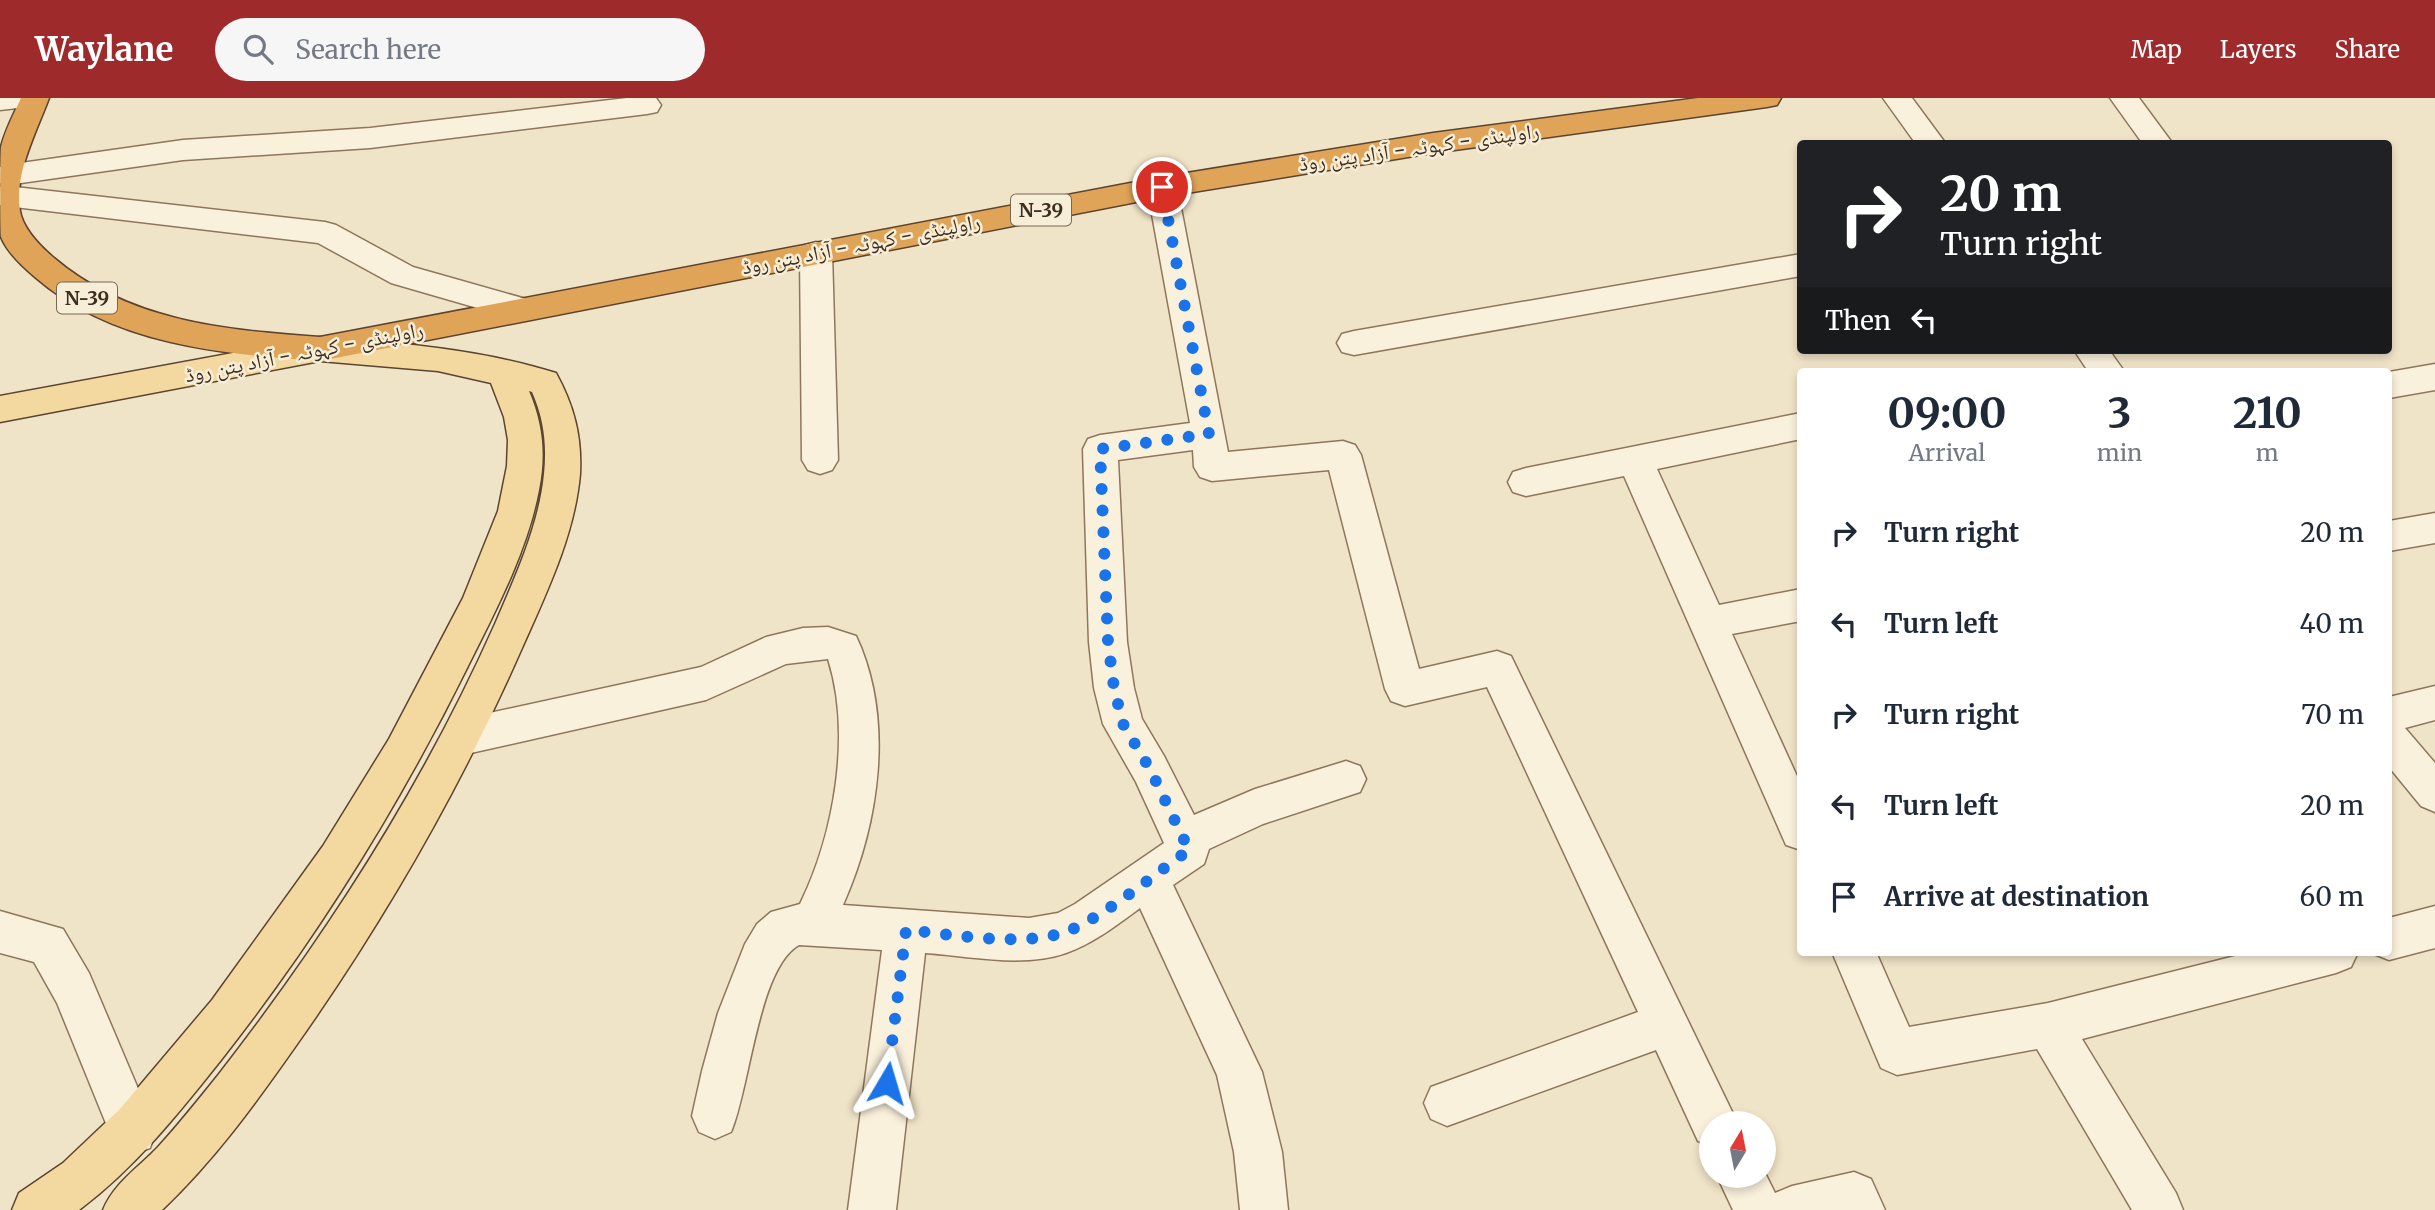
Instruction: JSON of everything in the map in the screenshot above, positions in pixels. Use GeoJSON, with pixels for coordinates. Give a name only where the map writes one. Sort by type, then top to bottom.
{"type":"FeatureCollection","features":[{"type":"Feature","properties":{"kind":"highway","name":"N-39"},"geometry":{"type":"LineString","coordinates":[[34,98],[6,186],[5,209],[12,230],[22,245],[46,270],[86,297],[137,320],[172,331],[253,345],[320,349]]}},
{"type":"Feature","properties":{"kind":"highway","name":"راولپنڈی - کہوٹہ - آزاد پتن روڈ"},"geometry":{"type":"LineString","coordinates":[[320,349],[1162,187],[1433,143],[1767,98]]}},
{"type":"Feature","properties":{"kind":"main road"},"geometry":{"type":"LineString","coordinates":[[127,1210],[179,1159],[276,1035],[386,873],[427,805],[462,737],[529,586],[552,521],[564,455],[556,400],[544,382],[438,359],[320,349]]}},
{"type":"Feature","properties":{"kind":"main road","name":"راولپنڈی - کہوٹہ - آزاد پتن روڈ"},"geometry":{"type":"LineString","coordinates":[[0,410],[320,349]]}},
{"type":"Feature","properties":{"kind":"main road"},"geometry":{"type":"LineString","coordinates":[[36,1210],[84,1176],[133,1131],[228,1017],[297,923],[378,798],[436,693],[484,593],[513,523],[522,487],[526,437],[523,417],[502,371]]}},
{"type":"Feature","properties":{"kind":"street"},"geometry":{"type":"LineString","coordinates":[[0,101],[34,98]]}},
{"type":"Feature","properties":{"kind":"street"},"geometry":{"type":"LineString","coordinates":[[1897,98],[1929,140]]}},
{"type":"Feature","properties":{"kind":"street"},"geometry":{"type":"LineString","coordinates":[[2124,98],[2156,140]]}},
{"type":"Feature","properties":{"kind":"street"},"geometry":{"type":"LineString","coordinates":[[6,186],[183,150],[370,138],[647,105]]}},
{"type":"Feature","properties":{"kind":"street"},"geometry":{"type":"LineString","coordinates":[[6,186],[325,233],[402,275],[522,309]]}},
{"type":"Feature","properties":{"kind":"street"},"geometry":{"type":"LineString","coordinates":[[1162,187],[1209,434],[1212,467],[1343,455],[1405,689],[1497,668],[1710,1111]]}},
{"type":"Feature","properties":{"kind":"street"},"geometry":{"type":"LineString","coordinates":[[816,253],[820,460]]}},
{"type":"Feature","properties":{"kind":"street"},"geometry":{"type":"LineString","coordinates":[[1354,343],[1797,266]]}},
{"type":"Feature","properties":{"kind":"street"},"geometry":{"type":"LineString","coordinates":[[2094,354],[2105,368]]}},
{"type":"Feature","properties":{"kind":"street"},"geometry":{"type":"LineString","coordinates":[[2392,384],[2435,377]]}},
{"type":"Feature","properties":{"kind":"street"},"geometry":{"type":"LineString","coordinates":[[1526,482],[1797,427]]}},
{"type":"Feature","properties":{"kind":"street"},"geometry":{"type":"LineString","coordinates":[[715,1116],[754,967],[772,939],[787,926],[813,924],[1029,939],[1063,933],[1090,919],[1189,850],[1150,769],[1123,724],[1114,688],[1108,642],[1100,449],[1209,434]]}},
{"type":"Feature","properties":{"kind":"street"},"geometry":{"type":"LineString","coordinates":[[1634,458],[1797,822]]}},
{"type":"Feature","properties":{"kind":"street"},"geometry":{"type":"LineString","coordinates":[[2392,535],[2435,528]]}},
{"type":"Feature","properties":{"kind":"street"},"geometry":{"type":"LineString","coordinates":[[1708,623],[1797,606]]}},
{"type":"Feature","properties":{"kind":"street"},"geometry":{"type":"LineString","coordinates":[[462,737],[706,683],[780,649],[803,644],[828,643],[842,648],[850,664],[857,715],[856,794],[850,828],[837,868],[813,924]]}},
{"type":"Feature","properties":{"kind":"street"},"geometry":{"type":"LineString","coordinates":[[2392,713],[2435,703]]}},
{"type":"Feature","properties":{"kind":"street"},"geometry":{"type":"LineString","coordinates":[[2392,742],[2435,793]]}},
{"type":"Feature","properties":{"kind":"street"},"geometry":{"type":"LineString","coordinates":[[1184,840],[1255,808],[1346,779]]}},
{"type":"Feature","properties":{"kind":"street"},"geometry":{"type":"LineString","coordinates":[[1148,878],[1239,1072],[1258,1152],[1264,1210]]}},
{"type":"Feature","properties":{"kind":"street"},"geometry":{"type":"LineString","coordinates":[[2392,938],[2435,927]]}},
{"type":"Feature","properties":{"kind":"street"},"geometry":{"type":"LineString","coordinates":[[872,1210],[906,930]]}},
{"type":"Feature","properties":{"kind":"street"},"geometry":{"type":"LineString","coordinates":[[0,932],[47,944],[73,988],[133,1131]]}},
{"type":"Feature","properties":{"kind":"street"},"geometry":{"type":"LineString","coordinates":[[1856,956],[1897,1052],[2048,1025],[2320,956]]}},
{"type":"Feature","properties":{"kind":"street"},"geometry":{"type":"LineString","coordinates":[[1447,1103],[1667,1024]]}},
{"type":"Feature","properties":{"kind":"street"},"geometry":{"type":"LineString","coordinates":[[2048,1025],[2159,1210]]}},
{"type":"Feature","properties":{"kind":"street"},"geometry":{"type":"LineString","coordinates":[[1747,1188],[1758,1210]]}},
{"type":"Feature","properties":{"kind":"street"},"geometry":{"type":"LineString","coordinates":[[1792,1210],[1854,1196],[1861,1210]]}},
{"type":"Feature","properties":{"kind":"route"},"geometry":{"type":"LineString","coordinates":[[887,1083],[906,930],[1029,939],[1063,933],[1090,919],[1189,850],[1150,769],[1123,724],[1111,666],[1105,587],[1100,449],[1209,434],[1162,187]]}}]}
